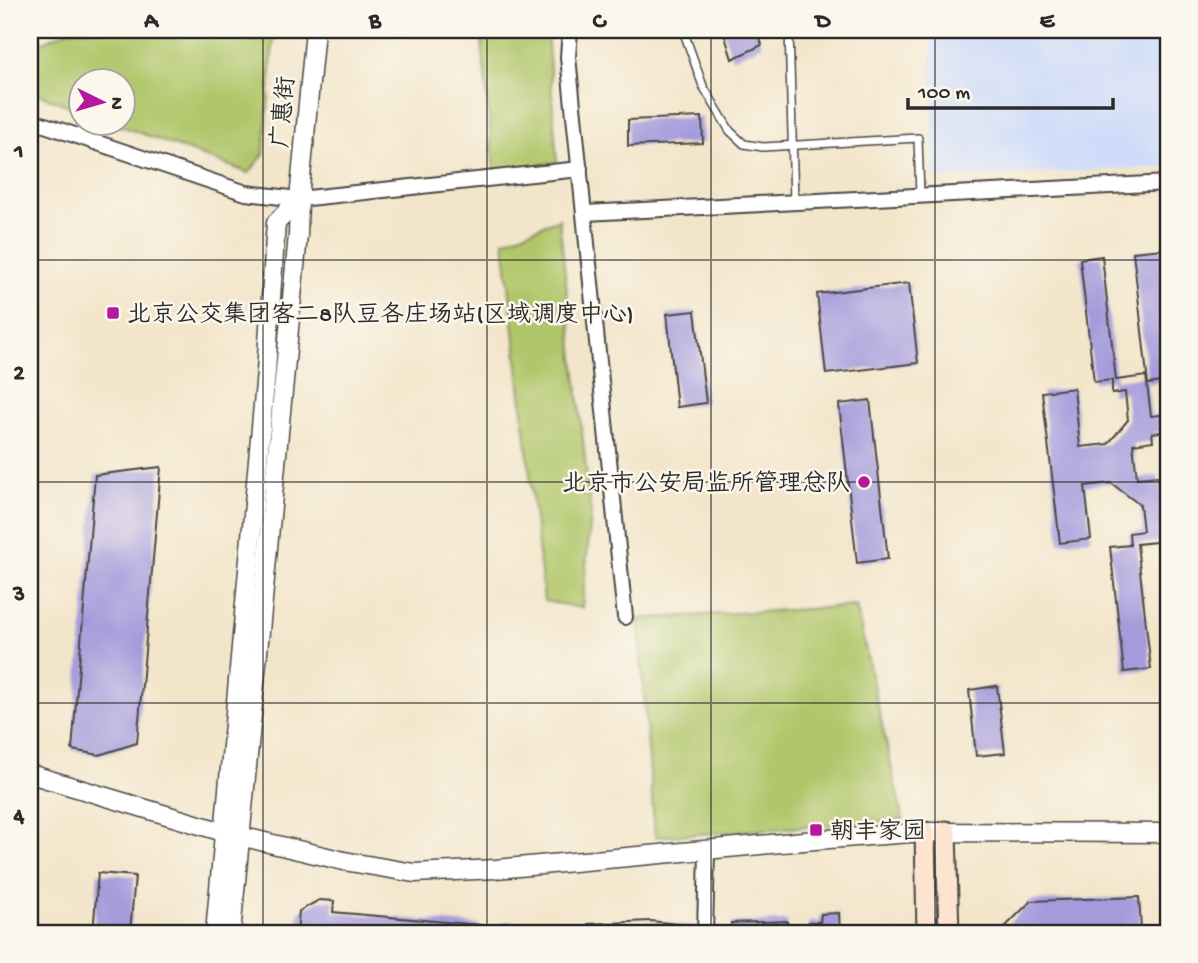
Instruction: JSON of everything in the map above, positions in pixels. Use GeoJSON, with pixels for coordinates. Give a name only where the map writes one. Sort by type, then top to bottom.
{"type":"FeatureCollection","features":[{"type":"Feature","properties":{"kind":"main road"},"geometry":{"type":"LineString","coordinates":[[946,831],[948,933]]}},
{"type":"Feature","properties":{"kind":"main road"},"geometry":{"type":"LineString","coordinates":[[925,832],[927,933]]}},
{"type":"Feature","properties":{"kind":"street","name":"广惠街"},"geometry":{"type":"LineString","coordinates":[[299,198],[314,30]]}},
{"type":"Feature","properties":{"kind":"street"},"geometry":{"type":"LineString","coordinates":[[570,30],[568,57],[625,617]]}},
{"type":"Feature","properties":{"kind":"street"},"geometry":{"type":"LineString","coordinates":[[30,120],[246,193],[299,198],[580,169]]}},
{"type":"Feature","properties":{"kind":"street"},"geometry":{"type":"LineString","coordinates":[[585,213],[1168,183]]}},
{"type":"Feature","properties":{"kind":"street"},"geometry":{"type":"LineString","coordinates":[[231,933],[232,834],[276,223],[299,198]]}},
{"type":"Feature","properties":{"kind":"street"},"geometry":{"type":"LineString","coordinates":[[30,774],[232,834],[344,861],[414,873],[496,869],[925,832],[1168,833]]}},
{"type":"Feature","properties":{"kind":"street"},"geometry":{"type":"LineString","coordinates":[[215,933],[232,834]]}},
{"type":"Feature","properties":{"kind":"street"},"geometry":{"type":"LineString","coordinates":[[705,933],[707,850]]}},
{"type":"Feature","properties":{"kind":"lane"},"geometry":{"type":"LineString","coordinates":[[683,30],[703,86],[736,138],[754,147],[918,138],[920,196]]}},
{"type":"Feature","properties":{"kind":"lane"},"geometry":{"type":"LineString","coordinates":[[789,30],[794,202]]}},
{"type":"Feature","properties":{"kind":"shaded area"},"geometry":{"type":"Polygon","coordinates":[[[931,30],[1168,30],[1168,167],[934,178],[931,30]]]}},
{"type":"Feature","properties":{"kind":"green space"},"geometry":{"type":"Polygon","coordinates":[[[69,30],[274,30],[264,154],[249,173],[136,131],[136,66],[66,66],[66,105],[30,91],[30,48],[69,30]]]}},
{"type":"Feature","properties":{"kind":"green space"},"geometry":{"type":"Polygon","coordinates":[[[481,30],[547,30],[557,162],[494,173],[481,30]]]}},
{"type":"Feature","properties":{"kind":"green space"},"geometry":{"type":"Polygon","coordinates":[[[559,219],[591,514],[582,608],[544,601],[504,241],[559,219]]]}},
{"type":"Feature","properties":{"kind":"green space"},"geometry":{"type":"Polygon","coordinates":[[[856,606],[903,820],[655,837],[638,619],[856,606]]]}},
{"type":"Feature","properties":{"kind":"building"},"geometry":{"type":"Polygon","coordinates":[[[723,30],[757,30],[762,45],[732,59],[723,30]]]}},
{"type":"Feature","properties":{"kind":"building"},"geometry":{"type":"Polygon","coordinates":[[[702,117],[703,143],[628,146],[628,120],[702,117]]]}},
{"type":"Feature","properties":{"kind":"building"},"geometry":{"type":"Polygon","coordinates":[[[1163,249],[1168,291],[1168,381],[1148,384],[1133,252],[1163,249]]]}},
{"type":"Feature","properties":{"kind":"building"},"geometry":{"type":"Polygon","coordinates":[[[1102,256],[1116,380],[1146,376],[1151,416],[1168,414],[1168,431],[1152,433],[1153,441],[1133,444],[1137,478],[1158,476],[1159,485],[1168,484],[1168,500],[1161,501],[1166,541],[1137,544],[1151,669],[1124,672],[1110,547],[1130,545],[1129,533],[1143,531],[1140,505],[1111,483],[1085,486],[1091,539],[1060,543],[1042,392],[1074,388],[1080,447],[1108,444],[1128,420],[1125,392],[1112,394],[1112,380],[1094,382],[1080,259],[1102,256]]]}},
{"type":"Feature","properties":{"kind":"building"},"geometry":{"type":"Polygon","coordinates":[[[909,283],[918,363],[826,374],[817,294],[909,283]]]}},
{"type":"Feature","properties":{"kind":"building"},"geometry":{"type":"Polygon","coordinates":[[[695,311],[706,403],[677,407],[667,314],[695,311]]]}},
{"type":"Feature","properties":{"kind":"building","name":"北京市公安局监所管理总队"},"geometry":{"type":"Polygon","coordinates":[[[870,400],[888,559],[857,563],[839,404],[870,400]]]}},
{"type":"Feature","properties":{"kind":"building"},"geometry":{"type":"Polygon","coordinates":[[[161,467],[137,743],[99,755],[72,750],[95,475],[161,467]]]}},
{"type":"Feature","properties":{"kind":"building"},"geometry":{"type":"Polygon","coordinates":[[[997,686],[1005,753],[976,756],[969,690],[997,686]]]}},
{"type":"Feature","properties":{"kind":"building"},"geometry":{"type":"Polygon","coordinates":[[[98,873],[135,876],[130,933],[93,933],[98,873]]]}},
{"type":"Feature","properties":{"kind":"building"},"geometry":{"type":"Polygon","coordinates":[[[1139,897],[1141,929],[1078,933],[999,933],[1031,901],[1139,897]]]}},
{"type":"Feature","properties":{"kind":"building"},"geometry":{"type":"Polygon","coordinates":[[[319,900],[334,901],[333,912],[480,925],[479,933],[297,933],[299,911],[319,900]]]}},
{"type":"Feature","properties":{"kind":"building"},"geometry":{"type":"Polygon","coordinates":[[[839,913],[840,933],[809,933],[809,922],[820,922],[821,914],[839,913]]]}},
{"type":"Feature","properties":{"kind":"building"},"geometry":{"type":"Polygon","coordinates":[[[651,921],[694,926],[694,933],[588,933],[588,924],[651,921]]]}},
{"type":"Feature","properties":{"kind":"building"},"geometry":{"type":"Polygon","coordinates":[[[787,921],[788,933],[732,933],[731,923],[787,921]]]}},
{"type":"Feature","properties":{"kind":"building"},"geometry":{"type":"Polygon","coordinates":[[[504,922],[537,926],[537,933],[503,933],[504,922]]]}},
{"type":"Feature","properties":{"kind":"place","name":"北京公交集团客二8队豆各庄场站(区域调度中心)"},"geometry":{"type":"Point","coordinates":[113,313]}},
{"type":"Feature","properties":{"kind":"place","name":"北京市公安局监所管理总队"},"geometry":{"type":"Point","coordinates":[864,482]}},
{"type":"Feature","properties":{"kind":"place","name":"朝丰家园"},"geometry":{"type":"Point","coordinates":[816,830]}}]}
